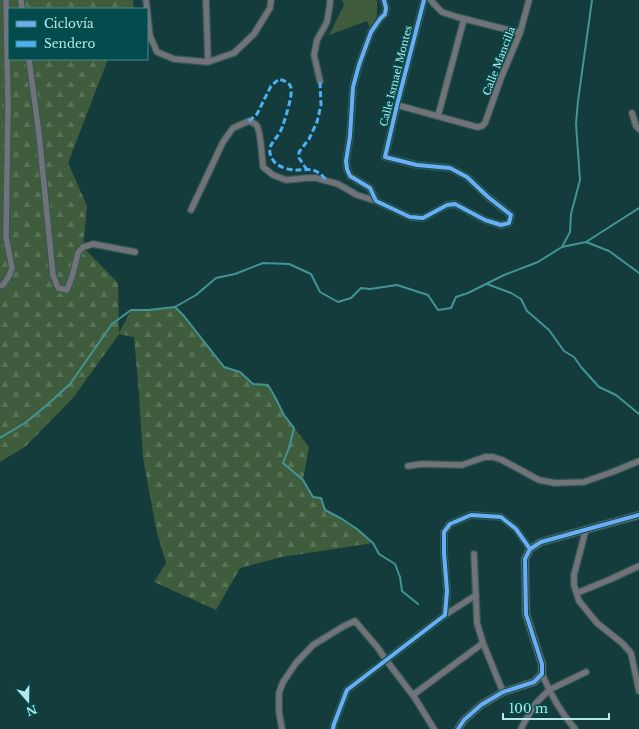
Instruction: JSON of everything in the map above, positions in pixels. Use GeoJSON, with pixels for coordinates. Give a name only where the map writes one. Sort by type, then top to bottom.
{"type":"FeatureCollection","features":[{"type":"Feature","properties":{"kind":"street"},"geometry":{"type":"LineString","coordinates":[[0,286],[3,285],[9,276],[12,268],[6,237],[8,106],[6,0]]}},
{"type":"Feature","properties":{"kind":"street"},"geometry":{"type":"LineString","coordinates":[[206,0],[208,62]]}},
{"type":"Feature","properties":{"kind":"street"},"geometry":{"type":"LineString","coordinates":[[148,18],[150,36],[157,52],[174,59],[208,62],[234,53],[254,34],[270,8],[271,0]]}},
{"type":"Feature","properties":{"kind":"street"},"geometry":{"type":"LineString","coordinates":[[320,81],[314,55],[317,40],[328,22],[330,0]]}},
{"type":"Feature","properties":{"kind":"street"},"geometry":{"type":"LineString","coordinates":[[376,200],[370,188],[350,176],[346,161],[354,87],[361,59],[371,32],[385,14],[386,8],[384,0]]}},
{"type":"Feature","properties":{"kind":"street","name":"Calle Ismael Montes"},"geometry":{"type":"LineString","coordinates":[[376,200],[410,217],[423,218],[447,205],[455,204],[485,220],[501,225],[509,223],[511,215],[488,197],[467,177],[450,168],[417,165],[385,157],[424,0]]}},
{"type":"Feature","properties":{"kind":"street"},"geometry":{"type":"LineString","coordinates":[[431,0],[442,12],[520,33]]}},
{"type":"Feature","properties":{"kind":"street","name":"Calle Mancilla"},"geometry":{"type":"LineString","coordinates":[[438,116],[477,127],[482,126],[485,123],[501,78],[520,33],[529,0]]}},
{"type":"Feature","properties":{"kind":"street"},"geometry":{"type":"LineString","coordinates":[[397,104],[438,116],[464,19]]}},
{"type":"Feature","properties":{"kind":"street"},"geometry":{"type":"LineString","coordinates":[[29,60],[39,134],[53,275],[58,288],[67,290],[78,253],[83,247],[93,244],[135,252]]}},
{"type":"Feature","properties":{"kind":"street"},"geometry":{"type":"LineString","coordinates":[[632,113],[636,126],[639,130]]}},
{"type":"Feature","properties":{"kind":"street"},"geometry":{"type":"LineString","coordinates":[[191,210],[223,142],[233,128],[249,121],[253,122],[257,126],[260,134],[263,167],[273,175],[286,180],[316,178],[338,184],[357,195],[376,200]]}},
{"type":"Feature","properties":{"kind":"street"},"geometry":{"type":"LineString","coordinates":[[408,466],[422,464],[462,465],[485,457],[493,456],[539,480],[555,483],[584,482],[639,461]]}},
{"type":"Feature","properties":{"kind":"street"},"geometry":{"type":"LineString","coordinates":[[445,615],[447,591],[444,532],[450,524],[471,515],[502,517],[516,529],[530,549]]}},
{"type":"Feature","properties":{"kind":"street"},"geometry":{"type":"LineString","coordinates":[[575,729],[568,721],[549,690],[542,674],[542,664],[526,614],[526,559],[530,549],[541,542],[639,515]]}},
{"type":"Feature","properties":{"kind":"street"},"geometry":{"type":"LineString","coordinates":[[586,529],[574,575],[574,585],[579,601],[597,623],[622,643],[631,653],[639,691]]}},
{"type":"Feature","properties":{"kind":"street"},"geometry":{"type":"LineString","coordinates":[[474,554],[477,623],[483,643],[504,692]]}},
{"type":"Feature","properties":{"kind":"street"},"geometry":{"type":"LineString","coordinates":[[577,593],[639,566]]}},
{"type":"Feature","properties":{"kind":"street"},"geometry":{"type":"LineString","coordinates":[[333,729],[347,690],[445,615],[476,595]]}},
{"type":"Feature","properties":{"kind":"street"},"geometry":{"type":"LineString","coordinates":[[282,729],[279,712],[279,693],[282,682],[296,662],[313,645],[344,626],[355,622],[378,648],[412,695],[434,729]]}},
{"type":"Feature","properties":{"kind":"street"},"geometry":{"type":"LineString","coordinates":[[412,695],[483,643]]}},
{"type":"Feature","properties":{"kind":"street"},"geometry":{"type":"LineString","coordinates":[[521,729],[536,703],[549,690],[586,672]]}},
{"type":"Feature","properties":{"kind":"street"},"geometry":{"type":"LineString","coordinates":[[458,729],[464,720],[481,705],[504,692],[534,682],[542,674]]}},
{"type":"Feature","properties":{"kind":"green space"},"geometry":{"type":"Polygon","coordinates":[[[0,0],[133,0],[134,8],[8,8],[8,60],[108,60],[68,163],[87,206],[83,247],[118,283],[119,333],[131,310],[175,307],[184,316],[224,367],[240,372],[253,384],[268,385],[282,411],[309,447],[303,480],[313,497],[321,498],[325,510],[357,529],[373,543],[282,557],[240,568],[216,610],[154,582],[166,563],[157,533],[143,458],[134,337],[119,334],[73,398],[26,446],[0,462],[0,0]]]}},
{"type":"Feature","properties":{"kind":"green space"},"geometry":{"type":"Polygon","coordinates":[[[342,0],[376,0],[377,12],[373,25],[370,28],[367,21],[329,35],[344,5],[342,0]]]}},
{"type":"Feature","properties":{"kind":"waterway"},"geometry":{"type":"LineString","coordinates":[[0,438],[25,423],[70,384],[112,324],[131,310],[175,307],[196,295],[216,278],[235,274],[263,263],[289,264],[311,274],[320,292],[338,302],[351,298],[361,288],[370,289],[397,285],[428,295],[438,310],[451,308],[456,297],[468,293],[504,275],[538,262],[562,247],[570,232],[571,214],[580,180],[576,124],[592,0]]}},
{"type":"Feature","properties":{"kind":"waterway"},"geometry":{"type":"LineString","coordinates":[[586,242],[639,208]]}},
{"type":"Feature","properties":{"kind":"waterway"},"geometry":{"type":"LineString","coordinates":[[562,247],[586,242],[609,251],[639,273]]}},
{"type":"Feature","properties":{"kind":"waterway"},"geometry":{"type":"LineString","coordinates":[[487,284],[511,293],[521,299],[527,311],[549,330],[564,351],[574,357],[599,387],[616,395],[639,414]]}},
{"type":"Feature","properties":{"kind":"waterway"},"geometry":{"type":"LineString","coordinates":[[175,307],[184,316],[224,367],[240,372],[253,384],[268,385],[284,415],[294,428],[289,448],[283,463],[303,480],[313,497],[321,498],[325,510],[357,529],[373,543],[379,554],[395,564],[400,577],[402,591],[418,604]]}},
{"type":"Feature","properties":{"kind":"marked path"},"geometry":{"type":"LineString","coordinates":[[249,121],[257,114],[271,86],[279,79],[288,83],[291,92],[290,103],[281,130],[270,147],[271,155],[273,160],[280,166],[294,170],[313,170],[321,174],[327,181]]}},
{"type":"Feature","properties":{"kind":"marked path"},"geometry":{"type":"LineString","coordinates":[[307,170],[299,158],[299,152],[309,139],[317,122],[321,105],[320,81]]}},
{"type":"Feature","properties":{"kind":"cycle path"},"geometry":{"type":"LineString","coordinates":[[384,0],[386,8],[385,14],[371,32],[353,87],[350,136],[346,161],[350,176],[370,188],[376,201],[410,217],[423,218],[447,205],[455,204],[485,220],[501,225],[509,223],[511,215],[488,197],[467,177],[450,168],[417,165],[385,157],[424,0]]}},
{"type":"Feature","properties":{"kind":"cycle path"},"geometry":{"type":"LineString","coordinates":[[333,729],[347,690],[445,615],[447,591],[444,532],[450,524],[471,515],[501,517],[516,529],[530,549]]}},
{"type":"Feature","properties":{"kind":"cycle path"},"geometry":{"type":"LineString","coordinates":[[458,729],[464,720],[481,705],[503,692],[534,682],[542,674],[542,664],[526,614],[525,559],[530,549],[541,542],[639,515]]}}]}
